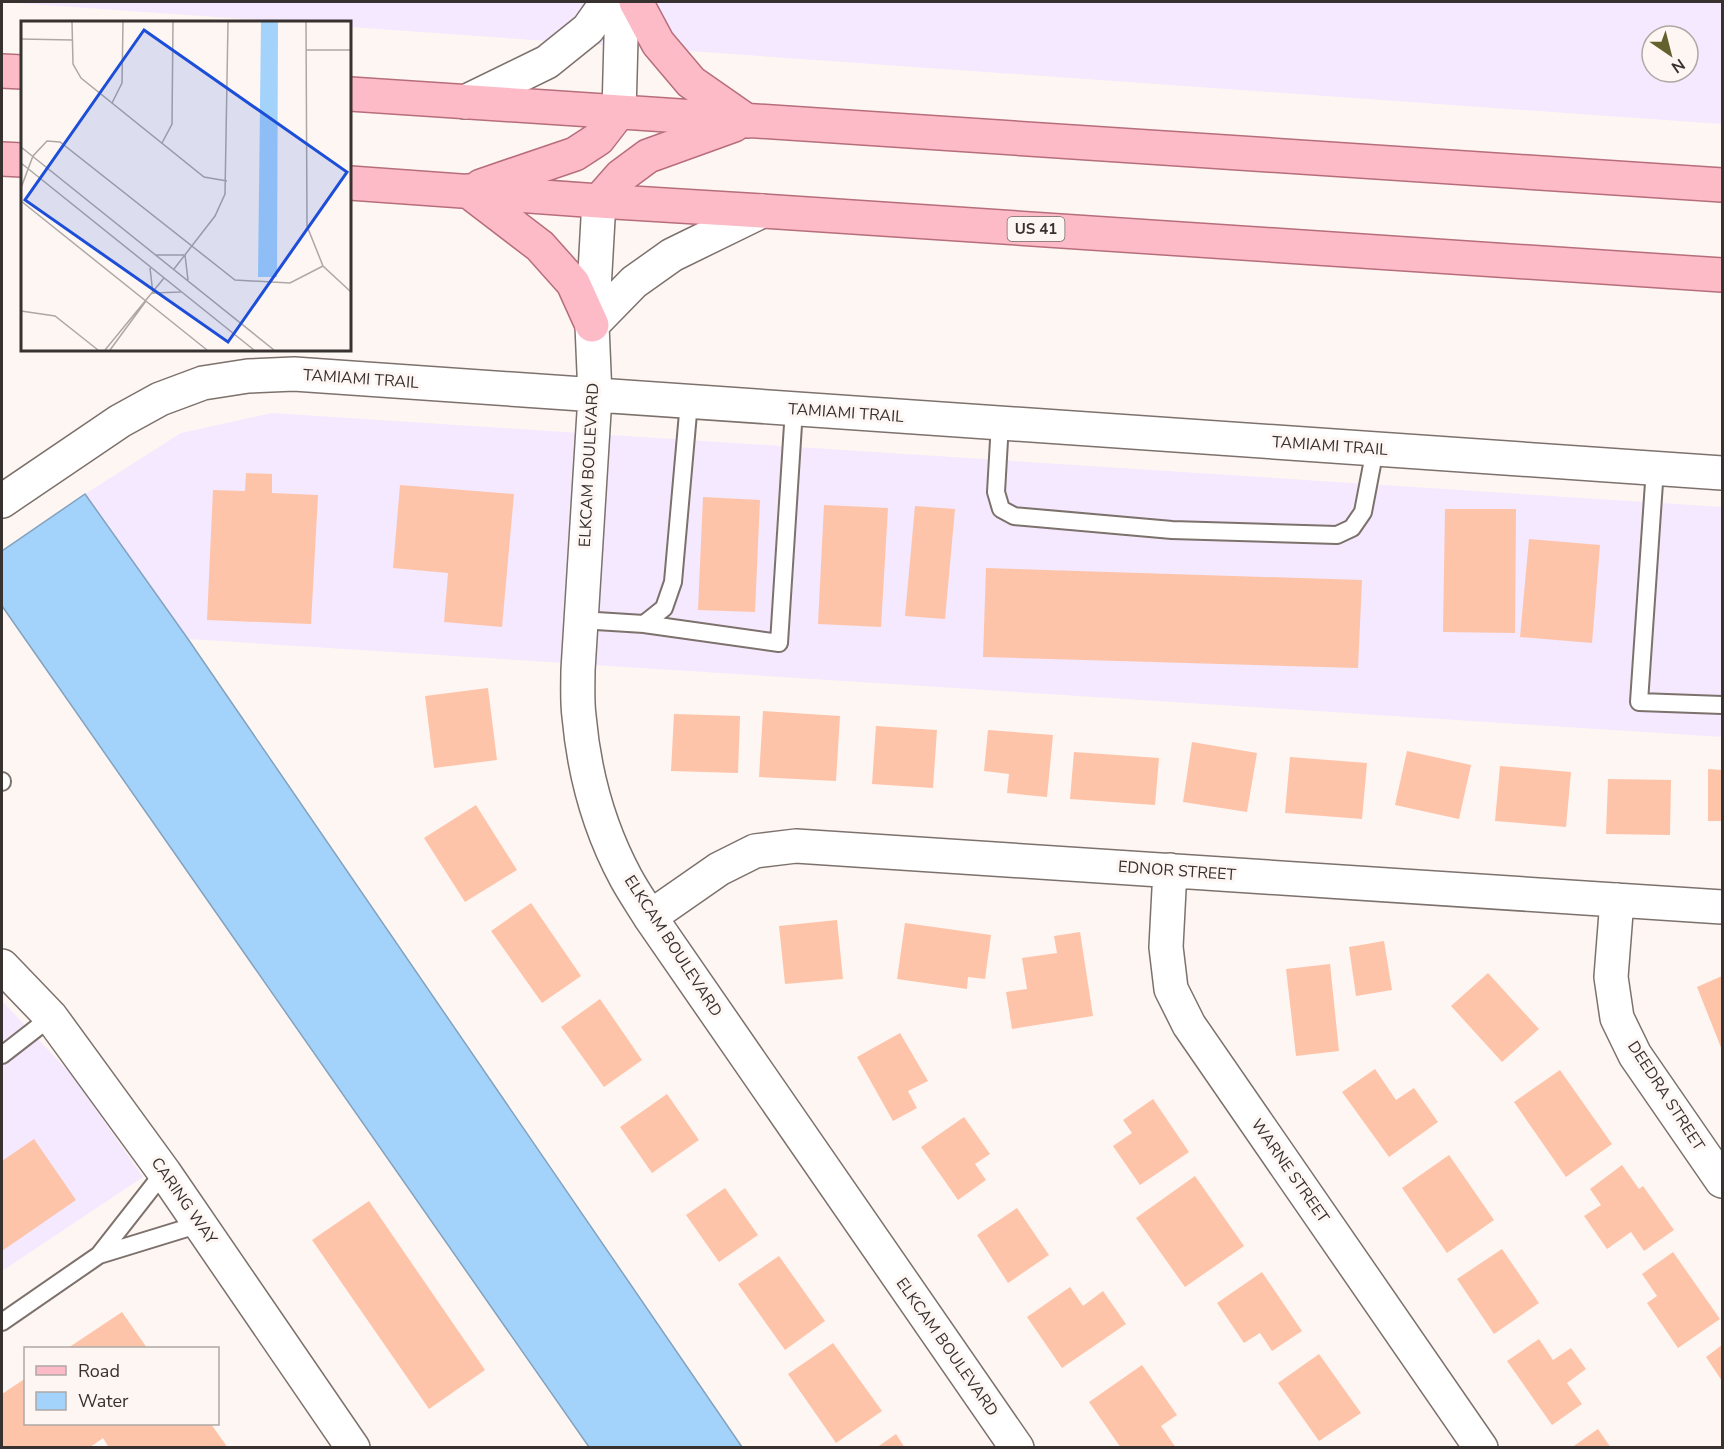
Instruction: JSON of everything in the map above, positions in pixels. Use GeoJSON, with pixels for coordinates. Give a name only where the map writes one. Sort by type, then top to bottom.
{"type":"FeatureCollection","features":[{"type":"Feature","properties":{"kind":"main road"},"geometry":{"type":"LineString","coordinates":[[636,2],[658,43],[691,82],[747,121]]}},
{"type":"Feature","properties":{"kind":"main road"},"geometry":{"type":"LineString","coordinates":[[2,71],[21,72]]}},
{"type":"Feature","properties":{"kind":"main road"},"geometry":{"type":"LineString","coordinates":[[351,94],[1722,185]]}},
{"type":"Feature","properties":{"kind":"main road"},"geometry":{"type":"LineString","coordinates":[[468,190],[575,154],[597,139],[619,112]]}},
{"type":"Feature","properties":{"kind":"main road"},"geometry":{"type":"LineString","coordinates":[[599,201],[621,176],[648,156],[747,121]]}},
{"type":"Feature","properties":{"kind":"main road"},"geometry":{"type":"LineString","coordinates":[[2,159],[21,160]]}},
{"type":"Feature","properties":{"kind":"main road","name":"US 41"},"geometry":{"type":"LineString","coordinates":[[351,183],[1722,275]]}},
{"type":"Feature","properties":{"kind":"main road"},"geometry":{"type":"LineString","coordinates":[[468,190],[540,246],[573,283],[592,325]]}},
{"type":"Feature","properties":{"kind":"street"},"geometry":{"type":"LineString","coordinates":[[465,102],[547,63],[588,29],[607,2]]}},
{"type":"Feature","properties":{"kind":"street"},"geometry":{"type":"LineString","coordinates":[[619,112],[622,2]]}},
{"type":"Feature","properties":{"kind":"street","name":"ELKCAM BOULEVARD"},"geometry":{"type":"LineString","coordinates":[[599,201],[592,325],[595,396],[578,670],[578,713],[593,797],[626,877],[650,917],[1017,1448]]}},
{"type":"Feature","properties":{"kind":"street"},"geometry":{"type":"LineString","coordinates":[[592,325],[634,282],[672,255],[762,211]]}},
{"type":"Feature","properties":{"kind":"street","name":"TAMIAMI TRAIL"},"geometry":{"type":"LineString","coordinates":[[2,501],[120,421],[160,399],[203,383],[248,375],[294,374],[1722,473]]}},
{"type":"Feature","properties":{"kind":"street","name":"EDNOR STREET"},"geometry":{"type":"LineString","coordinates":[[650,917],[719,869],[755,851],[796,846],[1722,907]]}},
{"type":"Feature","properties":{"kind":"street","name":"WARNE STREET"},"geometry":{"type":"LineString","coordinates":[[1170,870],[1166,947],[1171,989],[1189,1025],[1481,1448]]}},
{"type":"Feature","properties":{"kind":"street","name":"DEEDRA STREET"},"geometry":{"type":"LineString","coordinates":[[1617,900],[1611,977],[1617,1018],[1635,1055],[1722,1181]]}},
{"type":"Feature","properties":{"kind":"street","name":"CARING WAY"},"geometry":{"type":"LineString","coordinates":[[2,966],[51,1017],[164,1172],[353,1448]]}},
{"type":"Feature","properties":{"kind":"lane"},"geometry":{"type":"LineString","coordinates":[[644,624],[664,608],[673,582],[689,402]]}},
{"type":"Feature","properties":{"kind":"lane"},"geometry":{"type":"LineString","coordinates":[[580,620],[644,624],[779,643],[794,409]]}},
{"type":"Feature","properties":{"kind":"lane"},"geometry":{"type":"LineString","coordinates":[[1000,423],[996,492],[1001,509],[1014,516],[1172,530],[1337,535],[1352,528],[1363,512],[1376,449]]}},
{"type":"Feature","properties":{"kind":"lane"},"geometry":{"type":"LineString","coordinates":[[1655,468],[1639,702],[1722,705]]}},
{"type":"Feature","properties":{"kind":"lane"},"geometry":{"type":"LineString","coordinates":[[2,1055],[51,1017]]}},
{"type":"Feature","properties":{"kind":"lane"},"geometry":{"type":"LineString","coordinates":[[2,1322],[99,1255],[164,1172]]}},
{"type":"Feature","properties":{"kind":"lane"},"geometry":{"type":"LineString","coordinates":[[99,1255],[200,1224]]}},
{"type":"Feature","properties":{"kind":"shaded area"},"geometry":{"type":"Polygon","coordinates":[[[2,2],[1722,2],[1722,124],[351,27],[351,21],[273,21],[2,2]]]}},
{"type":"Feature","properties":{"kind":"shaded area"},"geometry":{"type":"Polygon","coordinates":[[[272,413],[1722,507],[1722,737],[188,639],[85,494],[181,433],[272,413]]]}},
{"type":"Feature","properties":{"kind":"shaded area"},"geometry":{"type":"Polygon","coordinates":[[[2,1001],[71,1074],[143,1177],[2,1271],[2,1001]]]}},
{"type":"Feature","properties":{"kind":"water"},"geometry":{"type":"Polygon","coordinates":[[[85,494],[188,639],[742,1447],[589,1447],[2,606],[2,551],[85,494]]]}},
{"type":"Feature","properties":{"kind":"building"},"geometry":{"type":"Polygon","coordinates":[[[246,473],[272,474],[272,493],[318,495],[311,624],[207,620],[213,490],[245,491],[246,473]]]}},
{"type":"Feature","properties":{"kind":"building"},"geometry":{"type":"Polygon","coordinates":[[[400,485],[514,494],[502,627],[444,622],[448,573],[393,568],[400,485]]]}},
{"type":"Feature","properties":{"kind":"building"},"geometry":{"type":"Polygon","coordinates":[[[703,497],[760,500],[755,612],[698,610],[703,497]]]}},
{"type":"Feature","properties":{"kind":"building"},"geometry":{"type":"Polygon","coordinates":[[[824,505],[888,508],[881,627],[818,624],[824,505]]]}},
{"type":"Feature","properties":{"kind":"building"},"geometry":{"type":"Polygon","coordinates":[[[915,506],[955,509],[945,619],[905,616],[915,506]]]}},
{"type":"Feature","properties":{"kind":"building"},"geometry":{"type":"Polygon","coordinates":[[[1445,509],[1516,509],[1515,633],[1443,632],[1445,509]]]}},
{"type":"Feature","properties":{"kind":"building"},"geometry":{"type":"Polygon","coordinates":[[[1529,539],[1600,545],[1592,643],[1520,637],[1529,539]]]}},
{"type":"Feature","properties":{"kind":"building"},"geometry":{"type":"Polygon","coordinates":[[[986,568],[1362,580],[1358,668],[983,657],[986,568]]]}},
{"type":"Feature","properties":{"kind":"building"},"geometry":{"type":"Polygon","coordinates":[[[488,688],[497,760],[434,768],[425,696],[488,688]]]}},
{"type":"Feature","properties":{"kind":"building"},"geometry":{"type":"Polygon","coordinates":[[[763,711],[840,716],[836,781],[759,777],[763,711]]]}},
{"type":"Feature","properties":{"kind":"building"},"geometry":{"type":"Polygon","coordinates":[[[674,714],[740,716],[738,773],[671,771],[674,714]]]}},
{"type":"Feature","properties":{"kind":"building"},"geometry":{"type":"Polygon","coordinates":[[[876,726],[937,730],[933,788],[872,784],[876,726]]]}},
{"type":"Feature","properties":{"kind":"building"},"geometry":{"type":"Polygon","coordinates":[[[988,730],[1053,735],[1047,797],[1007,793],[1009,774],[984,771],[988,730]]]}},
{"type":"Feature","properties":{"kind":"building"},"geometry":{"type":"Polygon","coordinates":[[[1192,742],[1257,753],[1247,812],[1183,802],[1192,742]]]}},
{"type":"Feature","properties":{"kind":"building"},"geometry":{"type":"Polygon","coordinates":[[[1407,751],[1471,765],[1459,819],[1395,805],[1407,751]]]}},
{"type":"Feature","properties":{"kind":"building"},"geometry":{"type":"Polygon","coordinates":[[[1074,752],[1159,758],[1155,805],[1070,799],[1074,752]]]}},
{"type":"Feature","properties":{"kind":"building"},"geometry":{"type":"Polygon","coordinates":[[[1290,757],[1367,763],[1362,819],[1285,813],[1290,757]]]}},
{"type":"Feature","properties":{"kind":"building"},"geometry":{"type":"Polygon","coordinates":[[[1500,766],[1571,772],[1566,827],[1495,821],[1500,766]]]}},
{"type":"Feature","properties":{"kind":"building"},"geometry":{"type":"Polygon","coordinates":[[[1708,769],[1722,770],[1722,821],[1708,821],[1708,769]]]}},
{"type":"Feature","properties":{"kind":"building"},"geometry":{"type":"Polygon","coordinates":[[[1608,779],[1671,780],[1670,835],[1606,834],[1608,779]]]}},
{"type":"Feature","properties":{"kind":"building"},"geometry":{"type":"Polygon","coordinates":[[[476,805],[517,870],[465,902],[424,838],[476,805]]]}},
{"type":"Feature","properties":{"kind":"building"},"geometry":{"type":"Polygon","coordinates":[[[531,903],[581,976],[542,1003],[491,931],[531,903]]]}},
{"type":"Feature","properties":{"kind":"building"},"geometry":{"type":"Polygon","coordinates":[[[837,920],[843,979],[785,984],[779,926],[837,920]]]}},
{"type":"Feature","properties":{"kind":"building"},"geometry":{"type":"Polygon","coordinates":[[[905,923],[991,935],[985,979],[968,977],[967,989],[897,979],[905,923]]]}},
{"type":"Feature","properties":{"kind":"building"},"geometry":{"type":"Polygon","coordinates":[[[1080,932],[1093,1016],[1012,1029],[1006,992],[1027,989],[1022,958],[1057,953],[1054,936],[1080,932]]]}},
{"type":"Feature","properties":{"kind":"building"},"geometry":{"type":"Polygon","coordinates":[[[1384,941],[1392,990],[1356,996],[1349,947],[1384,941]]]}},
{"type":"Feature","properties":{"kind":"building"},"geometry":{"type":"Polygon","coordinates":[[[1330,964],[1339,1051],[1296,1056],[1286,969],[1330,964]]]}},
{"type":"Feature","properties":{"kind":"building"},"geometry":{"type":"Polygon","coordinates":[[[1488,973],[1539,1029],[1502,1062],[1451,1006],[1488,973]]]}},
{"type":"Feature","properties":{"kind":"building"},"geometry":{"type":"Polygon","coordinates":[[[1722,976],[1722,1050],[1697,987],[1722,976]]]}},
{"type":"Feature","properties":{"kind":"building"},"geometry":{"type":"Polygon","coordinates":[[[600,999],[642,1060],[604,1087],[561,1027],[600,999]]]}},
{"type":"Feature","properties":{"kind":"building"},"geometry":{"type":"Polygon","coordinates":[[[900,1033],[928,1081],[908,1091],[917,1108],[893,1121],[857,1057],[900,1033]]]}},
{"type":"Feature","properties":{"kind":"building"},"geometry":{"type":"Polygon","coordinates":[[[1375,1069],[1396,1100],[1414,1088],[1438,1122],[1389,1157],[1342,1092],[1375,1069]]]}},
{"type":"Feature","properties":{"kind":"building"},"geometry":{"type":"Polygon","coordinates":[[[1560,1070],[1612,1144],[1566,1177],[1514,1102],[1560,1070]]]}},
{"type":"Feature","properties":{"kind":"building"},"geometry":{"type":"Polygon","coordinates":[[[667,1094],[699,1140],[652,1173],[620,1127],[667,1094]]]}},
{"type":"Feature","properties":{"kind":"building"},"geometry":{"type":"Polygon","coordinates":[[[1153,1099],[1189,1152],[1140,1185],[1113,1146],[1132,1133],[1123,1120],[1153,1099]]]}},
{"type":"Feature","properties":{"kind":"building"},"geometry":{"type":"Polygon","coordinates":[[[964,1117],[990,1154],[975,1164],[986,1180],[958,1200],[921,1147],[964,1117]]]}},
{"type":"Feature","properties":{"kind":"building"},"geometry":{"type":"Polygon","coordinates":[[[34,1139],[76,1200],[2,1251],[2,1161],[34,1139]]]}},
{"type":"Feature","properties":{"kind":"building"},"geometry":{"type":"Polygon","coordinates":[[[1449,1155],[1494,1220],[1447,1253],[1402,1188],[1449,1155]]]}},
{"type":"Feature","properties":{"kind":"building"},"geometry":{"type":"Polygon","coordinates":[[[1622,1165],[1639,1189],[1643,1186],[1674,1230],[1644,1251],[1631,1232],[1607,1249],[1584,1216],[1601,1205],[1590,1189],[1622,1165]]]}},
{"type":"Feature","properties":{"kind":"building"},"geometry":{"type":"Polygon","coordinates":[[[1195,1176],[1244,1246],[1185,1287],[1136,1218],[1195,1176]]]}},
{"type":"Feature","properties":{"kind":"building"},"geometry":{"type":"Polygon","coordinates":[[[725,1188],[758,1235],[719,1262],[686,1215],[725,1188]]]}},
{"type":"Feature","properties":{"kind":"building"},"geometry":{"type":"Polygon","coordinates":[[[369,1201],[485,1370],[429,1409],[312,1240],[369,1201]]]}},
{"type":"Feature","properties":{"kind":"building"},"geometry":{"type":"Polygon","coordinates":[[[1017,1208],[1049,1255],[1008,1283],[977,1235],[1017,1208]]]}},
{"type":"Feature","properties":{"kind":"building"},"geometry":{"type":"Polygon","coordinates":[[[1502,1249],[1539,1303],[1494,1334],[1457,1279],[1502,1249]]]}},
{"type":"Feature","properties":{"kind":"building"},"geometry":{"type":"Polygon","coordinates":[[[1673,1252],[1720,1319],[1678,1348],[1647,1303],[1657,1296],[1642,1274],[1673,1252]]]}},
{"type":"Feature","properties":{"kind":"building"},"geometry":{"type":"Polygon","coordinates":[[[779,1256],[825,1321],[785,1350],[738,1284],[779,1256]]]}},
{"type":"Feature","properties":{"kind":"building"},"geometry":{"type":"Polygon","coordinates":[[[1262,1272],[1302,1331],[1272,1351],[1260,1333],[1244,1343],[1217,1303],[1262,1272]]]}},
{"type":"Feature","properties":{"kind":"building"},"geometry":{"type":"Polygon","coordinates":[[[1070,1287],[1083,1306],[1103,1291],[1126,1324],[1062,1368],[1027,1317],[1070,1287]]]}},
{"type":"Feature","properties":{"kind":"building"},"geometry":{"type":"Polygon","coordinates":[[[122,1312],[146,1347],[70,1347],[122,1312]]]}},
{"type":"Feature","properties":{"kind":"building"},"geometry":{"type":"Polygon","coordinates":[[[1539,1339],[1553,1360],[1571,1348],[1586,1369],[1567,1383],[1582,1404],[1552,1425],[1507,1361],[1539,1339]]]}},
{"type":"Feature","properties":{"kind":"building"},"geometry":{"type":"Polygon","coordinates":[[[833,1343],[882,1411],[836,1443],[788,1374],[833,1343]]]}},
{"type":"Feature","properties":{"kind":"building"},"geometry":{"type":"Polygon","coordinates":[[[1722,1345],[1722,1381],[1706,1357],[1722,1345]]]}},
{"type":"Feature","properties":{"kind":"building"},"geometry":{"type":"Polygon","coordinates":[[[1319,1354],[1361,1413],[1319,1441],[1278,1383],[1319,1354]]]}},
{"type":"Feature","properties":{"kind":"building"},"geometry":{"type":"Polygon","coordinates":[[[1142,1365],[1177,1415],[1161,1426],[1176,1448],[1121,1448],[1089,1402],[1142,1365]]]}},
{"type":"Feature","properties":{"kind":"building"},"geometry":{"type":"Polygon","coordinates":[[[24,1379],[24,1425],[212,1425],[228,1448],[109,1448],[103,1438],[89,1448],[2,1448],[2,1394],[24,1379]]]}},
{"type":"Feature","properties":{"kind":"building"},"geometry":{"type":"Polygon","coordinates":[[[1598,1429],[1611,1448],[1571,1448],[1598,1429]]]}},
{"type":"Feature","properties":{"kind":"building"},"geometry":{"type":"Polygon","coordinates":[[[896,1434],[905,1448],[876,1448],[896,1434]]]}}]}
